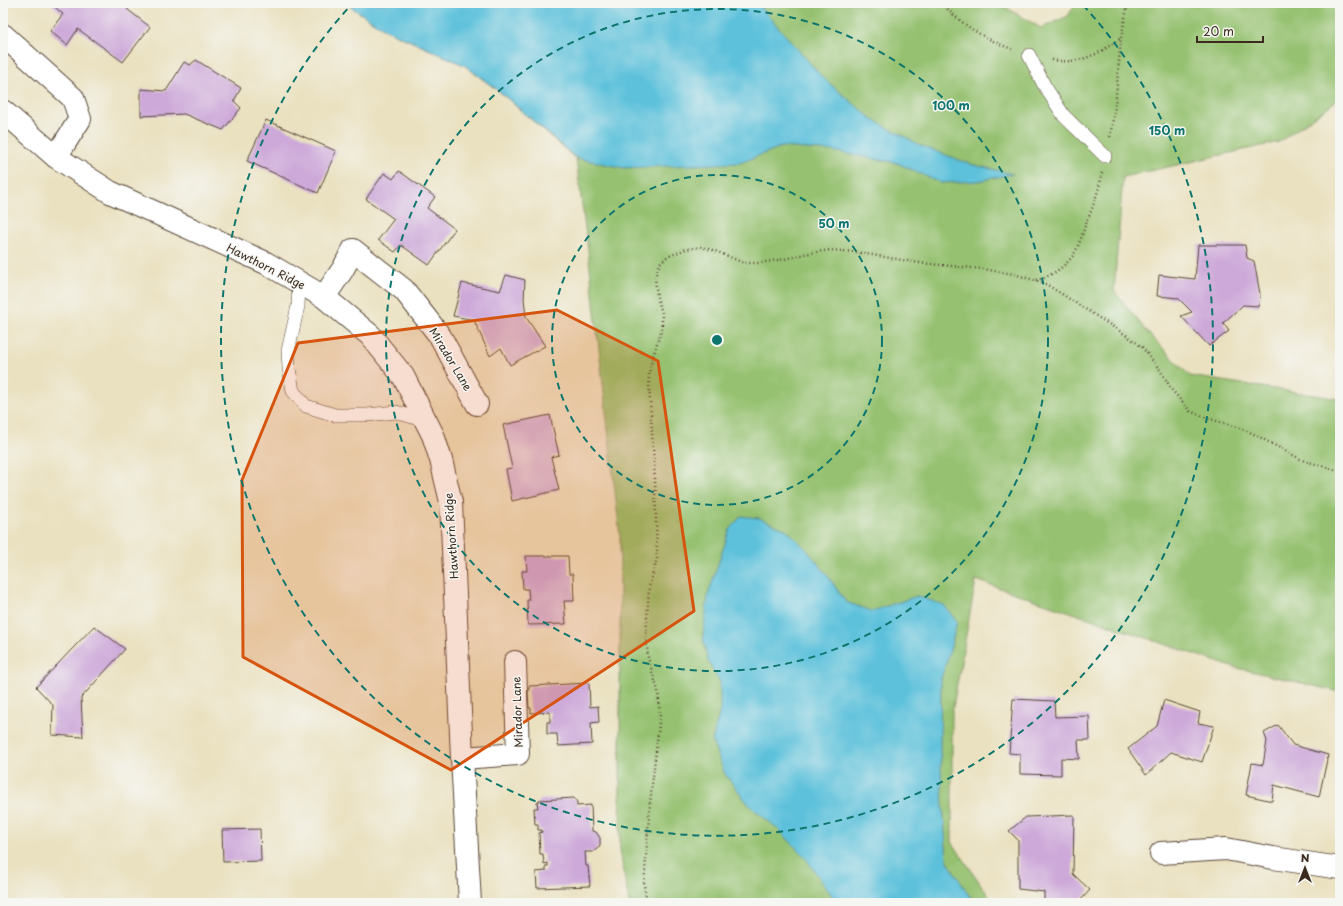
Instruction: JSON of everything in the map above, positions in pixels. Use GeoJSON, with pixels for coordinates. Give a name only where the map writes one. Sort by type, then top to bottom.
{"type":"FeatureCollection","features":[{"type":"Feature","properties":{"kind":"street"},"geometry":{"type":"LineString","coordinates":[[3,35],[73,98],[80,119],[56,157]]}},
{"type":"Feature","properties":{"kind":"street","name":"Hawthorn Ridge"},"geometry":{"type":"LineString","coordinates":[[3,111],[56,157],[110,192],[266,263],[324,296],[370,335],[403,376],[433,435],[441,460],[451,502],[470,903]]}},
{"type":"Feature","properties":{"kind":"street","name":"Mirador Lane"},"geometry":{"type":"LineString","coordinates":[[324,296],[343,269],[352,250],[404,290],[440,336],[477,404]]}},
{"type":"Feature","properties":{"kind":"street","name":"Mirador Lane"},"geometry":{"type":"LineString","coordinates":[[462,758],[518,754],[515,662]]}},
{"type":"Feature","properties":{"kind":"street"},"geometry":{"type":"LineString","coordinates":[[1161,853],[1226,849],[1340,868]]}},
{"type":"Feature","properties":{"kind":"lane"},"geometry":{"type":"LineString","coordinates":[[1029,55],[1044,85],[1064,116],[1105,156]]}},
{"type":"Feature","properties":{"kind":"lane"},"geometry":{"type":"LineString","coordinates":[[299,282],[298,306],[288,357],[294,391],[306,406],[335,416],[396,412],[426,421]]}},
{"type":"Feature","properties":{"kind":"path"},"geometry":{"type":"LineString","coordinates":[[647,903],[644,885],[645,870],[650,804],[660,715],[658,691],[648,658],[646,636],[649,587],[656,559],[655,478],[649,385],[653,356],[662,328],[662,313],[657,297],[655,277],[660,263],[667,257],[686,249],[701,247],[713,250],[744,263],[758,264],[830,250],[920,263],[983,269],[1014,274],[1036,280],[1060,293],[1126,335],[1142,347],[1160,370],[1172,390],[1190,411],[1252,433],[1302,460],[1340,471]]}},
{"type":"Feature","properties":{"kind":"highlighted area"},"geometry":{"type":"Polygon","coordinates":[[[557,310],[658,361],[694,611],[451,770],[243,657],[242,480],[298,343],[557,310]]]}},
{"type":"Feature","properties":{"kind":"green space"},"geometry":{"type":"Polygon","coordinates":[[[345,3],[998,3],[1041,28],[1068,16],[1076,3],[1340,3],[1340,98],[1279,142],[1123,177],[1114,291],[1149,334],[1190,376],[1340,399],[1340,692],[1229,666],[976,580],[952,712],[952,842],[990,898],[996,903],[629,903],[620,851],[620,536],[588,250],[576,159],[500,92],[464,65],[386,30],[345,3]]]}},
{"type":"Feature","properties":{"kind":"water"},"geometry":{"type":"Polygon","coordinates":[[[345,3],[757,3],[823,78],[872,119],[922,146],[970,164],[1013,174],[978,181],[941,183],[897,163],[832,151],[781,147],[740,163],[624,168],[576,158],[500,92],[464,65],[386,30],[345,3]]]}},
{"type":"Feature","properties":{"kind":"water"},"geometry":{"type":"Polygon","coordinates":[[[741,516],[759,518],[787,530],[806,549],[825,572],[846,602],[872,611],[917,596],[944,605],[957,622],[941,679],[940,749],[947,860],[970,897],[978,903],[836,903],[805,857],[778,829],[749,805],[725,774],[712,741],[720,710],[720,682],[708,661],[703,637],[708,595],[729,531],[741,516]]]}},
{"type":"Feature","properties":{"kind":"building"},"geometry":{"type":"Polygon","coordinates":[[[51,3],[131,3],[127,9],[150,27],[123,62],[78,29],[67,45],[50,31],[63,14],[51,3]]]}},
{"type":"Feature","properties":{"kind":"building"},"geometry":{"type":"Polygon","coordinates":[[[196,60],[241,88],[234,101],[241,108],[223,130],[184,114],[141,116],[141,89],[166,91],[184,62],[190,65],[196,60]]]}},
{"type":"Feature","properties":{"kind":"building"},"geometry":{"type":"Polygon","coordinates":[[[266,120],[336,151],[318,193],[247,161],[266,120]]]}},
{"type":"Feature","properties":{"kind":"building"},"geometry":{"type":"Polygon","coordinates":[[[399,171],[435,197],[427,208],[455,229],[429,265],[401,245],[395,252],[378,240],[394,219],[366,199],[384,173],[393,179],[399,171]]]}},
{"type":"Feature","properties":{"kind":"building"},"geometry":{"type":"Polygon","coordinates":[[[1198,245],[1245,245],[1247,258],[1254,261],[1260,294],[1259,306],[1243,305],[1223,323],[1229,331],[1209,346],[1181,316],[1192,312],[1178,298],[1157,296],[1159,275],[1195,279],[1198,245]]]}},
{"type":"Feature","properties":{"kind":"building"},"geometry":{"type":"Polygon","coordinates":[[[506,275],[525,280],[524,299],[526,317],[545,346],[510,365],[501,348],[490,356],[474,320],[453,316],[462,283],[500,291],[506,275]]]}},
{"type":"Feature","properties":{"kind":"building"},"geometry":{"type":"Polygon","coordinates":[[[550,415],[559,455],[551,457],[559,490],[512,501],[506,469],[512,468],[503,425],[550,415]]]}},
{"type":"Feature","properties":{"kind":"building"},"geometry":{"type":"Polygon","coordinates":[[[526,556],[568,556],[569,574],[573,574],[574,601],[564,601],[566,624],[528,625],[528,589],[523,589],[522,571],[527,571],[526,556]]]}},
{"type":"Feature","properties":{"kind":"building"},"geometry":{"type":"Polygon","coordinates":[[[94,626],[125,649],[81,698],[83,737],[52,735],[53,705],[36,687],[94,626]]]}},
{"type":"Feature","properties":{"kind":"building"},"geometry":{"type":"Polygon","coordinates":[[[589,683],[590,707],[598,706],[599,722],[591,723],[592,744],[558,746],[557,734],[547,734],[547,722],[550,722],[550,712],[531,713],[531,708],[529,708],[529,686],[589,683]]]}},
{"type":"Feature","properties":{"kind":"building"},"geometry":{"type":"Polygon","coordinates":[[[1013,699],[1054,701],[1055,717],[1089,716],[1090,740],[1078,740],[1079,759],[1061,758],[1061,775],[1020,774],[1020,754],[1009,753],[1013,699]]]}},
{"type":"Feature","properties":{"kind":"building"},"geometry":{"type":"Polygon","coordinates":[[[1164,700],[1200,712],[1198,723],[1214,726],[1202,762],[1171,752],[1146,775],[1128,749],[1157,726],[1164,700]]]}},
{"type":"Feature","properties":{"kind":"building"},"geometry":{"type":"Polygon","coordinates":[[[1278,725],[1293,745],[1328,755],[1319,797],[1274,785],[1272,801],[1246,795],[1252,763],[1263,765],[1267,741],[1264,733],[1278,725]]]}},
{"type":"Feature","properties":{"kind":"building"},"geometry":{"type":"Polygon","coordinates":[[[574,798],[577,802],[577,806],[591,805],[592,831],[596,832],[600,838],[600,845],[598,848],[593,852],[585,852],[590,886],[537,888],[536,872],[546,871],[546,866],[548,866],[548,863],[544,864],[543,854],[540,854],[539,833],[542,832],[542,830],[538,830],[538,824],[535,824],[534,808],[538,808],[537,802],[539,802],[539,800],[574,798]]]}},
{"type":"Feature","properties":{"kind":"building"},"geometry":{"type":"Polygon","coordinates":[[[1074,815],[1073,874],[1090,890],[1078,903],[1044,903],[1044,892],[1018,889],[1018,840],[1009,831],[1026,817],[1074,815]]]}},
{"type":"Feature","properties":{"kind":"building"},"geometry":{"type":"Polygon","coordinates":[[[260,829],[261,861],[223,862],[222,830],[260,829]]]}}]}
